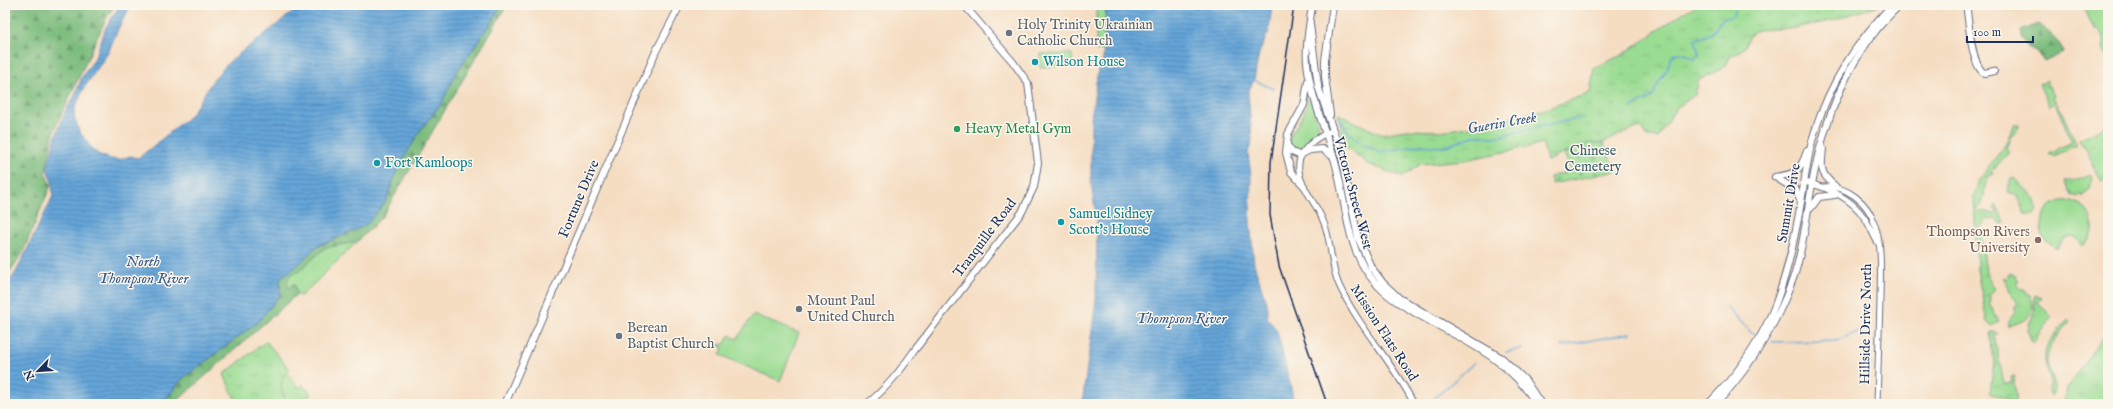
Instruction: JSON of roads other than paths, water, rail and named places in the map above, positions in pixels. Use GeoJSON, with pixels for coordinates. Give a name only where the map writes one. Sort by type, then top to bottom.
{"type":"FeatureCollection","features":[{"type":"Feature","properties":{"kind":"main road","name":"Fortune Drive"},"geometry":{"type":"LineString","coordinates":[[505,404],[653,57],[680,5]]}},
{"type":"Feature","properties":{"kind":"main road","name":"Tranquille Road"},"geometry":{"type":"LineString","coordinates":[[867,404],[887,387],[899,373],[914,351],[1022,212],[1034,187],[1037,152],[1028,83],[1013,62],[964,5]]}},
{"type":"Feature","properties":{"kind":"main road","name":"Victoria Street West"},"geometry":{"type":"LineString","coordinates":[[1312,5],[1306,46],[1308,74],[1325,134],[1334,159],[1351,241],[1360,261],[1372,279],[1396,301],[1498,362],[1515,376],[1536,404]]}},
{"type":"Feature","properties":{"kind":"main road"},"geometry":{"type":"LineString","coordinates":[[1333,5],[1327,38],[1325,76],[1333,130]]}},
{"type":"Feature","properties":{"kind":"main road","name":"Summit Drive"},"geometry":{"type":"LineString","coordinates":[[1708,404],[1746,360],[1770,320],[1788,270],[1815,130],[1838,76],[1870,29],[1892,5]]}},
{"type":"Feature","properties":{"kind":"main road","name":"Summit Drive"},"geometry":{"type":"LineString","coordinates":[[1716,404],[1750,364],[1775,323],[1795,272],[1808,212],[1812,184],[1824,136],[1845,79],[1859,55],[1878,28],[1900,5]]}},
{"type":"Feature","properties":{"kind":"main road"},"geometry":{"type":"LineString","coordinates":[[1968,5],[1967,11],[1976,62],[1980,71],[1984,73],[1994,71]]}},
{"type":"Feature","properties":{"kind":"main road","name":"Victoria Street West"},"geometry":{"type":"LineString","coordinates":[[1310,23],[1316,76],[1346,174],[1358,238],[1366,258],[1378,276],[1399,298],[1502,358],[1525,380],[1541,404]]}},
{"type":"Feature","properties":{"kind":"main road"},"geometry":{"type":"LineString","coordinates":[[1304,186],[1297,180],[1289,167],[1286,153],[1286,143],[1291,128],[1304,105],[1308,74]]}},
{"type":"Feature","properties":{"kind":"main road"},"geometry":{"type":"LineString","coordinates":[[1801,204],[1796,190],[1775,178],[1792,174],[1798,170],[1802,165],[1815,130]]}},
{"type":"Feature","properties":{"kind":"main road"},"geometry":{"type":"LineString","coordinates":[[1824,136],[1822,170],[1824,177],[1835,186]]}},
{"type":"Feature","properties":{"kind":"main road"},"geometry":{"type":"LineString","coordinates":[[1286,143],[1292,152],[1302,155],[1310,150],[1322,149],[1328,152],[1334,159]]}},
{"type":"Feature","properties":{"kind":"main road"},"geometry":{"type":"LineString","coordinates":[[1808,212],[1819,197],[1835,195]]}},
{"type":"Feature","properties":{"kind":"street"},"geometry":{"type":"LineString","coordinates":[[1302,155],[1314,139],[1333,130]]}},
{"type":"Feature","properties":{"kind":"street","name":"Mission Flats Road"},"geometry":{"type":"LineString","coordinates":[[1302,155],[1299,173],[1304,186],[1320,210],[1326,226],[1332,266],[1339,285],[1357,317],[1403,382],[1414,404]]}},
{"type":"Feature","properties":{"kind":"street","name":"Hillside Drive North"},"geometry":{"type":"LineString","coordinates":[[1804,182],[1823,187],[1835,195],[1847,200],[1859,210],[1878,244]]}},
{"type":"Feature","properties":{"kind":"street","name":"Hillside Drive North"},"geometry":{"type":"LineString","coordinates":[[1823,187],[1835,186],[1849,192],[1865,206],[1875,225],[1880,271],[1877,404]]}},
{"type":"Feature","properties":{"kind":"water","name":"North Thompson River"},"geometry":{"type":"Polygon","coordinates":[[[120,5],[131,5],[118,29],[108,53],[84,88],[75,108],[74,115],[79,131],[92,149],[98,154],[111,159],[119,160],[130,156],[138,158],[191,115],[213,80],[230,61],[302,5],[501,5],[495,17],[454,76],[442,103],[421,129],[396,172],[386,201],[365,226],[316,247],[297,266],[280,278],[280,295],[258,322],[182,379],[162,404],[5,404],[5,287],[16,272],[53,196],[52,182],[47,169],[56,135],[67,108],[74,98],[82,77],[94,60],[106,27],[120,5]]]}},
{"type":"Feature","properties":{"kind":"water","name":"Thompson River"},"geometry":{"type":"Polygon","coordinates":[[[1106,5],[1272,5],[1269,31],[1259,53],[1254,80],[1248,92],[1252,140],[1248,153],[1251,176],[1250,221],[1254,264],[1267,305],[1267,317],[1277,331],[1292,392],[1293,404],[1082,404],[1096,300],[1097,222],[1091,183],[1091,119],[1098,69],[1103,60],[1106,5]]]}},
{"type":"Feature","properties":{"kind":"waterway","name":"Guerin Creek"},"geometry":{"type":"LineString","coordinates":[[1630,108],[1654,96],[1657,86],[1675,53],[1683,53],[1695,59],[1698,57],[1699,53],[1695,40],[1712,33],[1723,18],[1732,17],[1738,5]]}},
{"type":"Feature","properties":{"kind":"waterway","name":"Guerin Creek"},"geometry":{"type":"LineString","coordinates":[[1773,5],[1776,8],[1780,5]]}},
{"type":"Feature","properties":{"kind":"waterway","name":"Guerin Creek"},"geometry":{"type":"LineString","coordinates":[[1254,80],[1273,89]]}},
{"type":"Feature","properties":{"kind":"waterway","name":"Guerin Creek"},"geometry":{"type":"LineString","coordinates":[[1340,119],[1349,133],[1362,144],[1379,152],[1421,145],[1444,147],[1473,136],[1494,137],[1585,117]]}},
{"type":"Feature","properties":{"kind":"waterway"},"geometry":{"type":"LineString","coordinates":[[1726,307],[1752,333],[1757,335]]}},
{"type":"Feature","properties":{"kind":"waterway"},"geometry":{"type":"LineString","coordinates":[[1772,342],[1836,341],[1862,330]]}},
{"type":"Feature","properties":{"kind":"waterway"},"geometry":{"type":"LineString","coordinates":[[1562,346],[1630,333]]}},
{"type":"Feature","properties":{"kind":"waterway"},"geometry":{"type":"LineString","coordinates":[[1506,352],[1522,349]]}},
{"type":"Feature","properties":{"kind":"waterway"},"geometry":{"type":"LineString","coordinates":[[1428,404],[1475,362]]}},
{"type":"Feature","properties":{"kind":"waterway"},"geometry":{"type":"LineString","coordinates":[[1433,400],[1452,404]]}},
{"type":"Feature","properties":{"kind":"railway"},"geometry":{"type":"LineString","coordinates":[[1294,5],[1271,162],[1270,215],[1279,266],[1327,404]]}},
{"type":"Feature","properties":{"kind":"place","name":"Holy Trinity Ukrainian Catholic Church"},"geometry":{"type":"Point","coordinates":[1009,33]}},
{"type":"Feature","properties":{"kind":"place","name":"Wilson House"},"geometry":{"type":"Point","coordinates":[1035,62]}},
{"type":"Feature","properties":{"kind":"place","name":"Heavy Metal Gym"},"geometry":{"type":"Point","coordinates":[957,129]}},
{"type":"Feature","properties":{"kind":"place","name":"Fort Kamloops"},"geometry":{"type":"Point","coordinates":[377,163]}},
{"type":"Feature","properties":{"kind":"place","name":"Samuel Sidney Scott's House"},"geometry":{"type":"Point","coordinates":[1061,222]}},
{"type":"Feature","properties":{"kind":"place","name":"Thompson Rivers University"},"geometry":{"type":"Point","coordinates":[2038,240]}},
{"type":"Feature","properties":{"kind":"place","name":"Mount Paul United Church"},"geometry":{"type":"Point","coordinates":[799,309]}},
{"type":"Feature","properties":{"kind":"place","name":"Berean Baptist Church"},"geometry":{"type":"Point","coordinates":[619,336]}},
{"type":"Feature","properties":{"kind":"park label","name":"Chinese Cemetery"},"geometry":{"type":"Point","coordinates":[1593,160]}}]}
